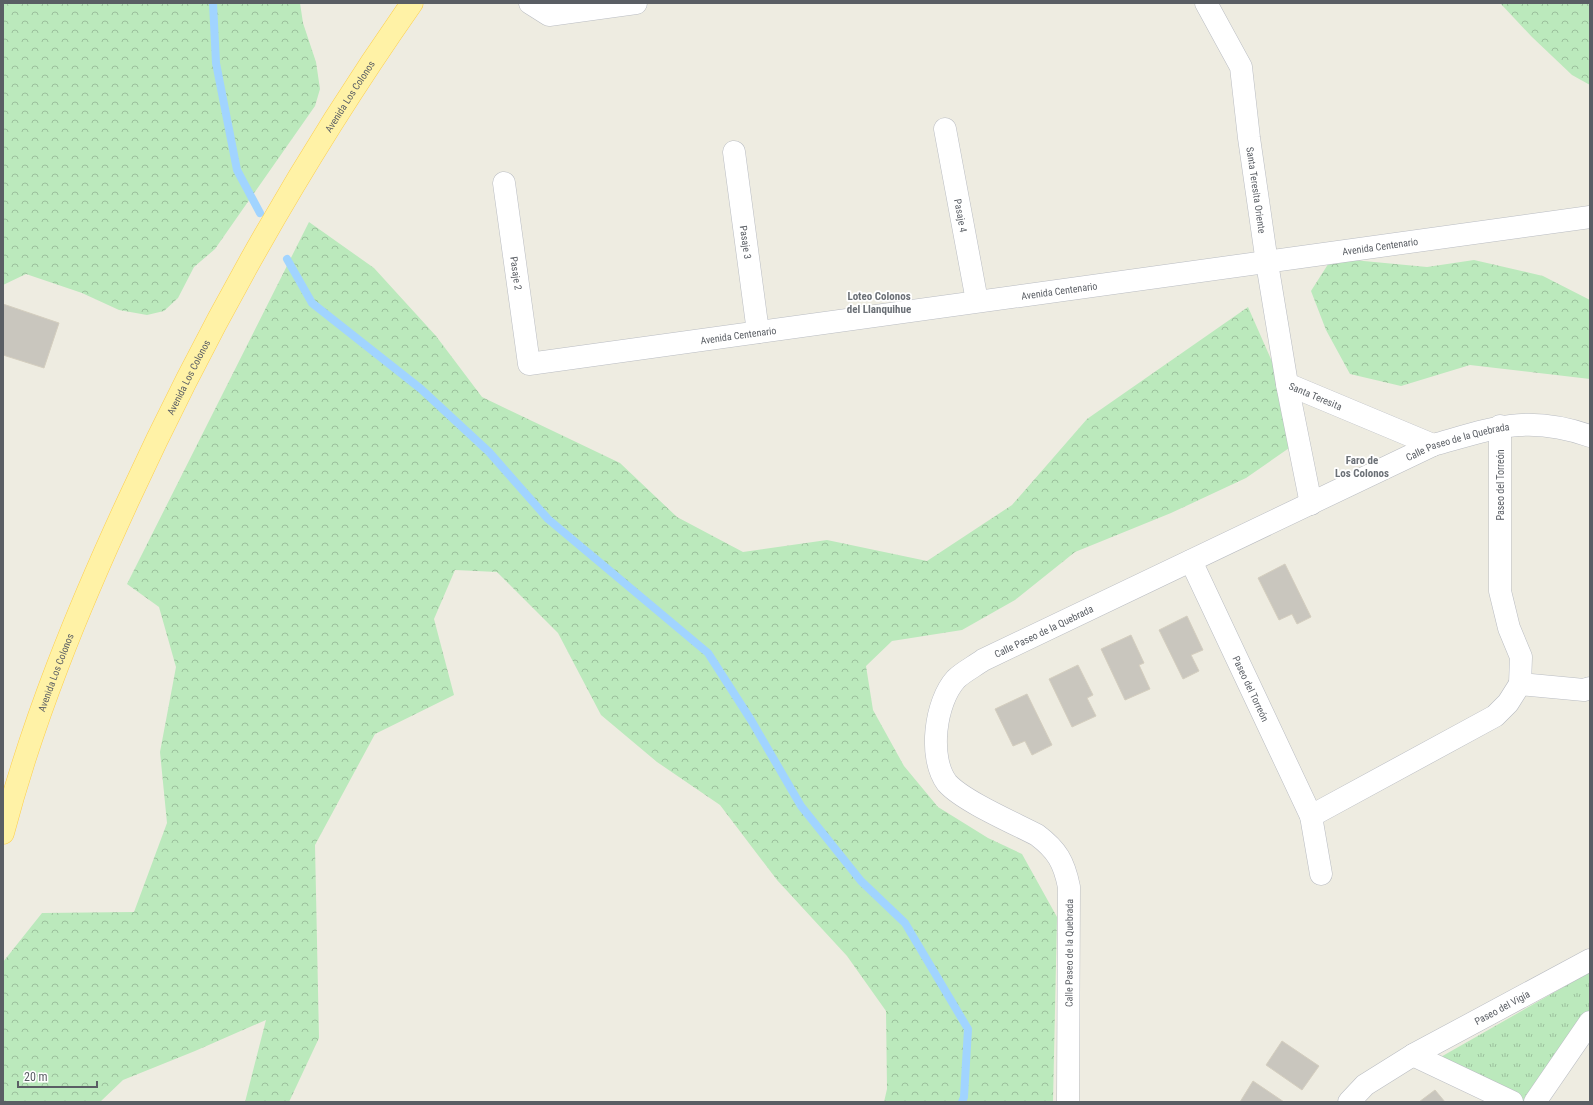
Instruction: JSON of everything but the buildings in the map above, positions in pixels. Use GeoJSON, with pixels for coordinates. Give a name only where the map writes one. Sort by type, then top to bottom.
{"type":"FeatureCollection","features":[{"type":"Feature","properties":{"kind":"main road","name":"Avenida Los Colonos"},"geometry":{"type":"LineString","coordinates":[[3,833],[13,760],[63,653],[105,550],[152,449],[202,349],[255,251],[312,155],[372,61],[412,3]]}},
{"type":"Feature","properties":{"kind":"street"},"geometry":{"type":"LineString","coordinates":[[530,3],[549,15],[636,3]]}},
{"type":"Feature","properties":{"kind":"street","name":"Santa Teresita Oriente"},"geometry":{"type":"LineString","coordinates":[[1206,3],[1241,67],[1249,138],[1267,263],[1287,384]]}},
{"type":"Feature","properties":{"kind":"street","name":"Pasaje 4"},"geometry":{"type":"LineString","coordinates":[[945,129],[978,301]]}},
{"type":"Feature","properties":{"kind":"street","name":"Pasaje 3"},"geometry":{"type":"LineString","coordinates":[[734,152],[758,332]]}},
{"type":"Feature","properties":{"kind":"street","name":"Pasaje 2"},"geometry":{"type":"LineString","coordinates":[[504,183],[529,364]]}},
{"type":"Feature","properties":{"kind":"street","name":"Avenida Centenario"},"geometry":{"type":"LineString","coordinates":[[529,364],[978,301],[1267,263],[1590,217]]}},
{"type":"Feature","properties":{"kind":"street","name":"Santa Teresita"},"geometry":{"type":"LineString","coordinates":[[1287,384],[1433,445]]}},
{"type":"Feature","properties":{"kind":"street","name":"Santa Teresita"},"geometry":{"type":"LineString","coordinates":[[1287,384],[1311,504]]}},
{"type":"Feature","properties":{"kind":"street","name":"Calle Paseo de la Quebrada"},"geometry":{"type":"LineString","coordinates":[[1068,1102],[1069,887],[1066,872],[1060,858],[1046,842],[1037,835],[966,798],[947,782],[936,751],[937,720],[945,696],[956,679],[983,660],[1433,445],[1500,426],[1518,424],[1554,426],[1590,436]]}},
{"type":"Feature","properties":{"kind":"street","name":"Paseo del Torreón"},"geometry":{"type":"LineString","coordinates":[[1311,816],[1495,716],[1508,704],[1520,684],[1521,657],[1509,628],[1500,591],[1500,426]]}},
{"type":"Feature","properties":{"kind":"street","name":"Paseo del Torreón"},"geometry":{"type":"LineString","coordinates":[[1191,561],[1311,816],[1321,874]]}},
{"type":"Feature","properties":{"kind":"street"},"geometry":{"type":"LineString","coordinates":[[1520,684],[1584,690],[1590,688]]}},
{"type":"Feature","properties":{"kind":"street","name":"Paseo del Vigía"},"geometry":{"type":"LineString","coordinates":[[1349,1102],[1365,1085],[1413,1054],[1590,960]]}},
{"type":"Feature","properties":{"kind":"street"},"geometry":{"type":"LineString","coordinates":[[1535,1102],[1590,1022]]}},
{"type":"Feature","properties":{"kind":"street"},"geometry":{"type":"LineString","coordinates":[[1413,1054],[1512,1102]]}},
{"type":"Feature","properties":{"kind":"green space"},"geometry":{"type":"Polygon","coordinates":[[[3,3],[300,3],[303,23],[316,62],[320,89],[315,106],[215,249],[194,267],[178,298],[164,311],[147,315],[119,310],[82,293],[26,274],[3,285],[3,3]]]}},
{"type":"Feature","properties":{"kind":"green space"},"geometry":{"type":"Polygon","coordinates":[[[1500,3],[1590,3],[1590,85],[1572,75],[1532,37],[1500,3]]]}},
{"type":"Feature","properties":{"kind":"green space"},"geometry":{"type":"Polygon","coordinates":[[[309,222],[374,268],[436,336],[482,397],[620,463],[677,517],[743,552],[827,540],[927,561],[1012,505],[1087,419],[1248,307],[1278,375],[1292,446],[1246,478],[1171,513],[1075,552],[1015,600],[962,630],[892,641],[866,666],[873,710],[904,766],[938,807],[988,838],[1022,854],[1057,917],[1053,1102],[884,1102],[887,1089],[886,1011],[847,956],[777,880],[720,805],[657,762],[601,715],[558,633],[497,572],[455,570],[434,619],[454,695],[375,734],[315,845],[319,1038],[289,1102],[245,1102],[266,1020],[123,1080],[100,1102],[3,1102],[3,962],[42,913],[134,912],[167,823],[160,752],[176,667],[159,607],[127,584],[309,222]]]}},
{"type":"Feature","properties":{"kind":"green space"},"geometry":{"type":"Polygon","coordinates":[[[1332,258],[1427,267],[1474,260],[1543,276],[1590,300],[1590,379],[1470,365],[1401,386],[1350,374],[1326,330],[1311,291],[1332,258]]]}},
{"type":"Feature","properties":{"kind":"green space"},"geometry":{"type":"Polygon","coordinates":[[[1590,972],[1590,1011],[1524,1102],[1439,1058],[1590,972]]]}},
{"type":"Feature","properties":{"kind":"waterway"},"geometry":{"type":"LineString","coordinates":[[213,3],[216,63],[237,170],[260,213]]}},
{"type":"Feature","properties":{"kind":"waterway"},"geometry":{"type":"LineString","coordinates":[[287,259],[312,303],[421,389],[489,452],[548,519],[708,653],[751,720],[801,806],[861,881],[905,923],[968,1029],[964,1097],[962,1102]]}},
{"type":"Feature","properties":{"kind":"district","name":"Loteo Colonos del Llanquihue"},"geometry":{"type":"Point","coordinates":[879,302]}},
{"type":"Feature","properties":{"kind":"district","name":"Faro de Los Colonos"},"geometry":{"type":"Point","coordinates":[1362,466]}}]}
